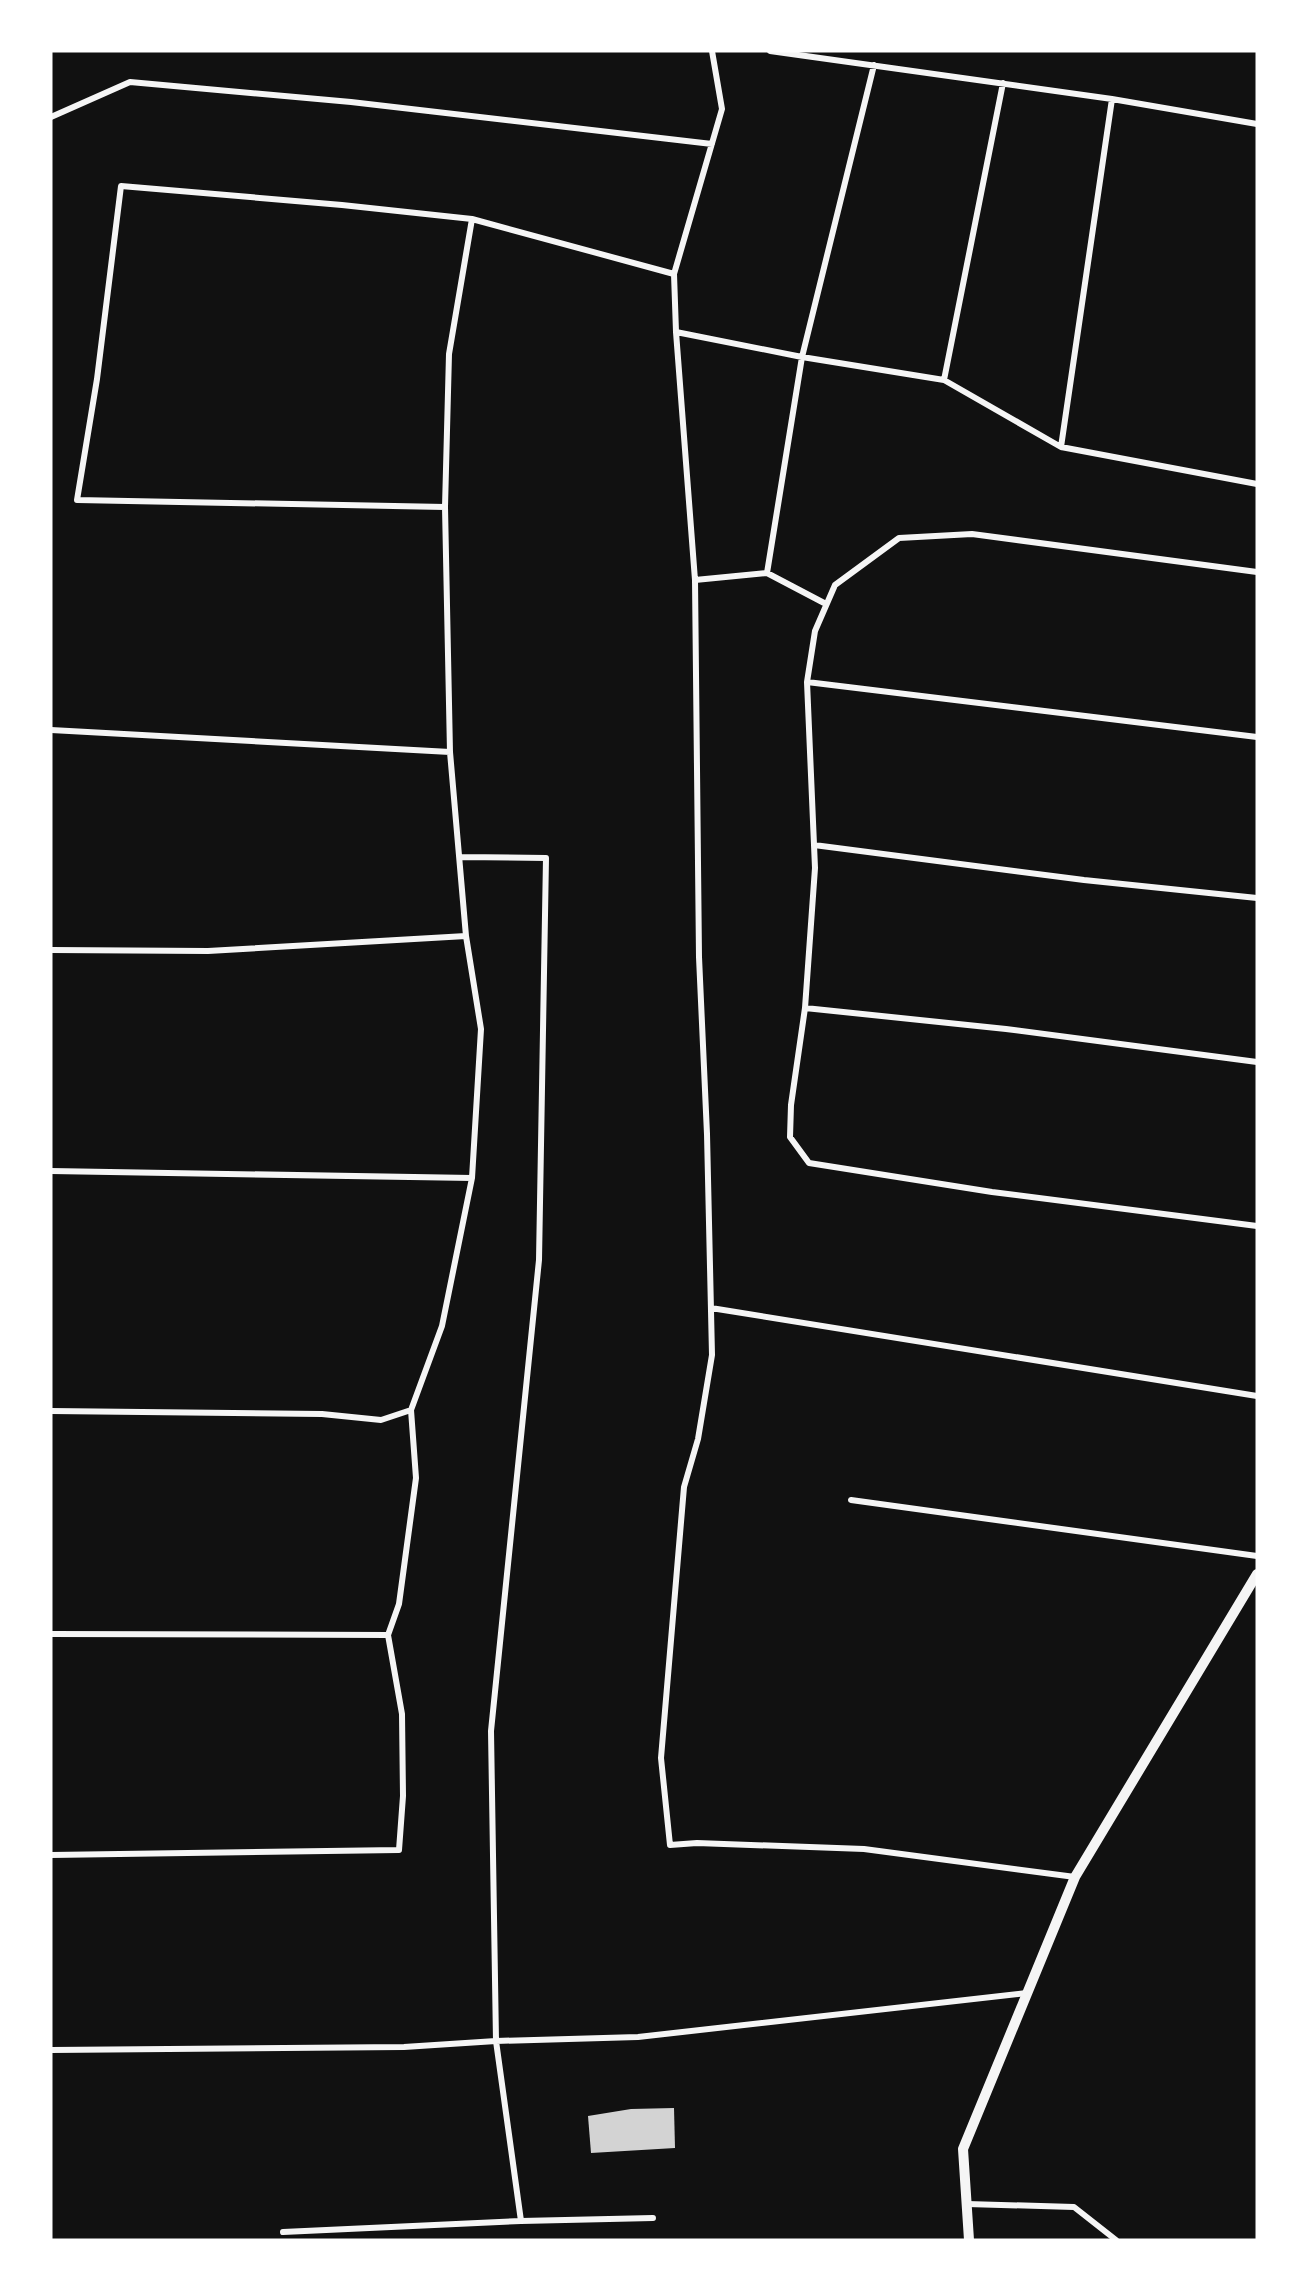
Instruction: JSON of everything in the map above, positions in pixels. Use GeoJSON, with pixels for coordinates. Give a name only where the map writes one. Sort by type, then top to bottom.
{"type":"FeatureCollection","features":[{"type":"Feature","properties":{"kind":"street"},"geometry":{"type":"LineString","coordinates":[[712,51],[722,109],[674,274],[676,332],[695,579],[699,957],[707,1134],[712,1355],[698,1439],[684,1487],[661,1758],[670,1845],[697,1843],[864,1849],[1075,1877]]}},
{"type":"Feature","properties":{"kind":"street"},"geometry":{"type":"LineString","coordinates":[[770,51],[1112,99],[1257,124]]}},
{"type":"Feature","properties":{"kind":"street"},"geometry":{"type":"LineString","coordinates":[[767,573],[802,357],[874,65]]}},
{"type":"Feature","properties":{"kind":"street"},"geometry":{"type":"LineString","coordinates":[[51,117],[130,82],[351,102],[712,144]]}},
{"type":"Feature","properties":{"kind":"street"},"geometry":{"type":"LineString","coordinates":[[944,380],[1003,83]]}},
{"type":"Feature","properties":{"kind":"street"},"geometry":{"type":"LineString","coordinates":[[1061,447],[1112,99]]}},
{"type":"Feature","properties":{"kind":"street"},"geometry":{"type":"LineString","coordinates":[[445,507],[77,500],[97,379],[121,186],[472,219],[674,274]]}},
{"type":"Feature","properties":{"kind":"street"},"geometry":{"type":"LineString","coordinates":[[51,1855],[399,1850],[403,1796],[402,1714],[388,1635],[399,1604],[416,1478],[411,1410],[442,1326],[472,1178],[481,1029],[466,936],[450,752],[445,507],[450,354],[472,219]]}},
{"type":"Feature","properties":{"kind":"street"},"geometry":{"type":"LineString","coordinates":[[676,332],[802,357],[944,380],[1061,447],[1257,484]]}},
{"type":"Feature","properties":{"kind":"street"},"geometry":{"type":"LineString","coordinates":[[1257,572],[972,534],[899,538],[835,585],[815,631],[807,682],[815,868],[806,1008],[791,1105],[790,1137],[809,1163],[992,1192],[1257,1226]]}},
{"type":"Feature","properties":{"kind":"street"},"geometry":{"type":"LineString","coordinates":[[695,579],[767,573],[826,604]]}},
{"type":"Feature","properties":{"kind":"street"},"geometry":{"type":"LineString","coordinates":[[807,682],[1257,737]]}},
{"type":"Feature","properties":{"kind":"street"},"geometry":{"type":"LineString","coordinates":[[51,730],[450,752]]}},
{"type":"Feature","properties":{"kind":"street"},"geometry":{"type":"LineString","coordinates":[[813,845],[1257,898]]}},
{"type":"Feature","properties":{"kind":"street"},"geometry":{"type":"LineString","coordinates":[[459,857],[546,858],[539,1260],[491,1731],[496,2041],[521,2221]]}},
{"type":"Feature","properties":{"kind":"street"},"geometry":{"type":"LineString","coordinates":[[51,950],[208,951],[466,936]]}},
{"type":"Feature","properties":{"kind":"street"},"geometry":{"type":"LineString","coordinates":[[806,1008],[1006,1029],[1257,1062]]}},
{"type":"Feature","properties":{"kind":"street"},"geometry":{"type":"LineString","coordinates":[[51,1171],[472,1178]]}},
{"type":"Feature","properties":{"kind":"street"},"geometry":{"type":"LineString","coordinates":[[711,1308],[1257,1396]]}},
{"type":"Feature","properties":{"kind":"street"},"geometry":{"type":"LineString","coordinates":[[51,1411],[322,1414],[381,1420],[411,1410]]}},
{"type":"Feature","properties":{"kind":"street"},"geometry":{"type":"LineString","coordinates":[[851,1500],[1257,1556]]}},
{"type":"Feature","properties":{"kind":"street"},"geometry":{"type":"LineString","coordinates":[[969,2240],[963,2149],[1075,1877],[1257,1574]]}},
{"type":"Feature","properties":{"kind":"street"},"geometry":{"type":"LineString","coordinates":[[51,1634],[388,1635]]}},
{"type":"Feature","properties":{"kind":"street"},"geometry":{"type":"LineString","coordinates":[[51,2050],[404,2046],[638,2037],[1027,1993]]}},
{"type":"Feature","properties":{"kind":"street"},"geometry":{"type":"LineString","coordinates":[[967,2204],[1074,2207],[1116,2240]]}},
{"type":"Feature","properties":{"kind":"street"},"geometry":{"type":"LineString","coordinates":[[283,2232],[521,2221],[653,2218]]}},
{"type":"Feature","properties":{"kind":"building"},"geometry":{"type":"Polygon","coordinates":[[[674,2108],[675,2148],[591,2153],[588,2116],[631,2109],[674,2108]]]}}]}
